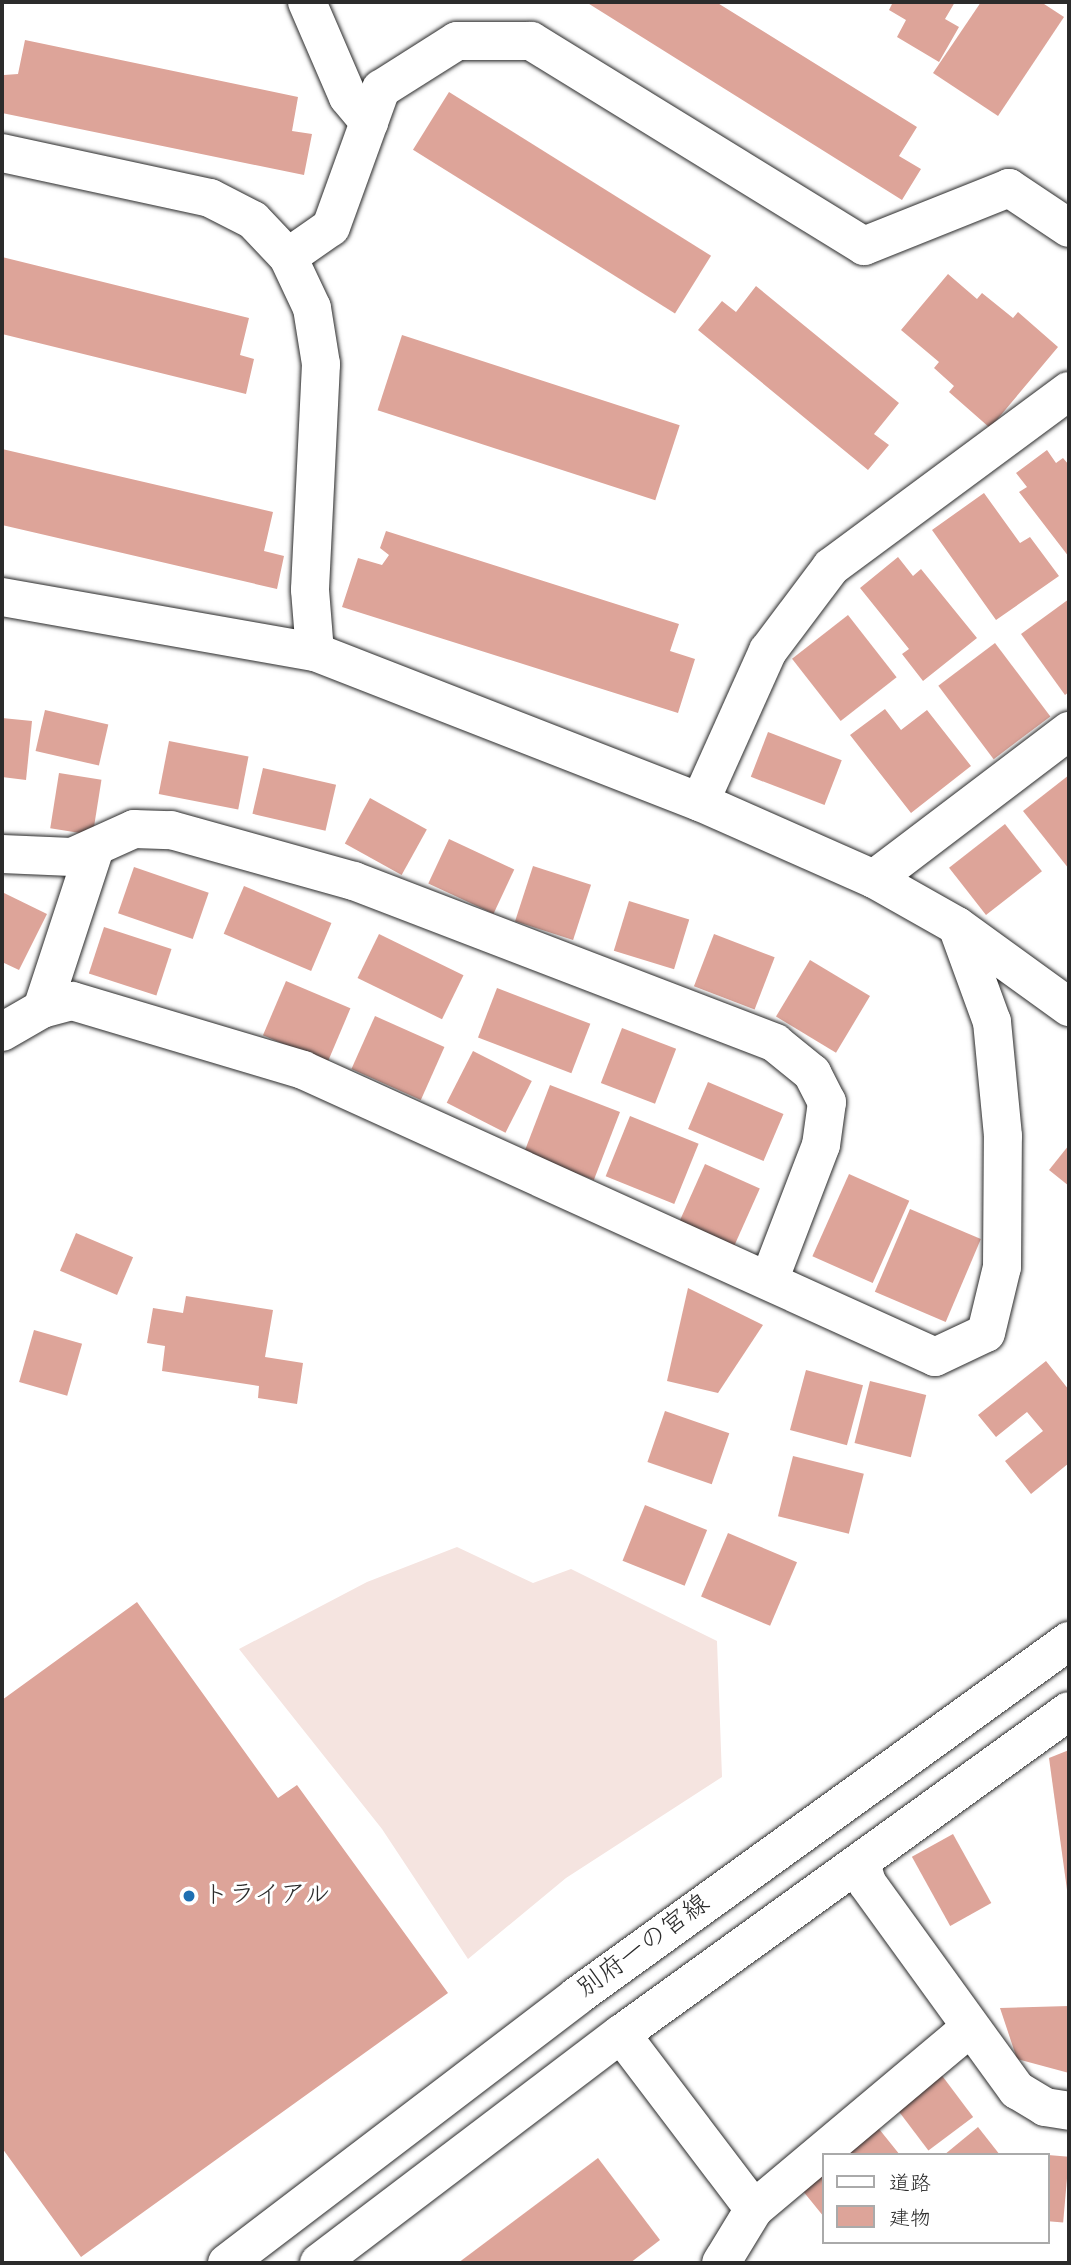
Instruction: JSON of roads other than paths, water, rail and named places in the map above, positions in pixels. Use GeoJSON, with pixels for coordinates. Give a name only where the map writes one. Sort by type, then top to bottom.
{"type":"FeatureCollection","features":[{"type":"Feature","properties":{"kind":"street"},"geometry":{"type":"LineString","coordinates":[[307,2],[348,97],[369,122]]}},
{"type":"Feature","properties":{"kind":"street"},"geometry":{"type":"LineString","coordinates":[[288,257],[331,228],[381,89],[457,40],[531,41],[864,246],[1009,188],[1069,228]]}},
{"type":"Feature","properties":{"kind":"street"},"geometry":{"type":"LineString","coordinates":[[2,153],[210,198],[253,219],[288,257],[312,308],[321,364],[310,590],[315,652]]}},
{"type":"Feature","properties":{"kind":"street"},"geometry":{"type":"LineString","coordinates":[[700,802],[768,651],[831,567],[1069,391]]}},
{"type":"Feature","properties":{"kind":"street"},"geometry":{"type":"LineString","coordinates":[[2,597],[315,652],[700,802],[874,879],[957,926],[1069,1007]]}},
{"type":"Feature","properties":{"kind":"street"},"geometry":{"type":"LineString","coordinates":[[874,879],[1069,731]]}},
{"type":"Feature","properties":{"kind":"street"},"geometry":{"type":"LineString","coordinates":[[2,853],[72,857],[94,851],[134,830],[184,834],[354,881],[775,1042],[812,1073],[827,1102],[821,1145],[770,1278]]}},
{"type":"Feature","properties":{"kind":"street"},"geometry":{"type":"LineString","coordinates":[[42,1009],[94,851]]}},
{"type":"Feature","properties":{"kind":"street"},"geometry":{"type":"LineString","coordinates":[[2,1032],[42,1009],[72,1001],[303,1070],[770,1278],[935,1357],[986,1333],[1002,1267],[1003,1136],[992,1022],[957,926]]}},
{"type":"Feature","properties":{"kind":"street","name":"別府一の宮線"},"geometry":{"type":"LineString","coordinates":[[227,2263],[577,1996],[1069,1641]]}},
{"type":"Feature","properties":{"kind":"street"},"geometry":{"type":"LineString","coordinates":[[319,2263],[621,2034],[1069,1711]]}},
{"type":"Feature","properties":{"kind":"street"},"geometry":{"type":"LineString","coordinates":[[861,1863],[867,1883],[1017,2090],[1045,2107],[1069,2111]]}},
{"type":"Feature","properties":{"kind":"street"},"geometry":{"type":"LineString","coordinates":[[721,2263],[754,2209],[970,2028]]}},
{"type":"Feature","properties":{"kind":"street"},"geometry":{"type":"LineString","coordinates":[[621,2034],[754,2209]]}},
{"type":"Feature","properties":{"kind":"place","name":"トライアル"},"geometry":{"type":"Point","coordinates":[189,1896]}}]}
